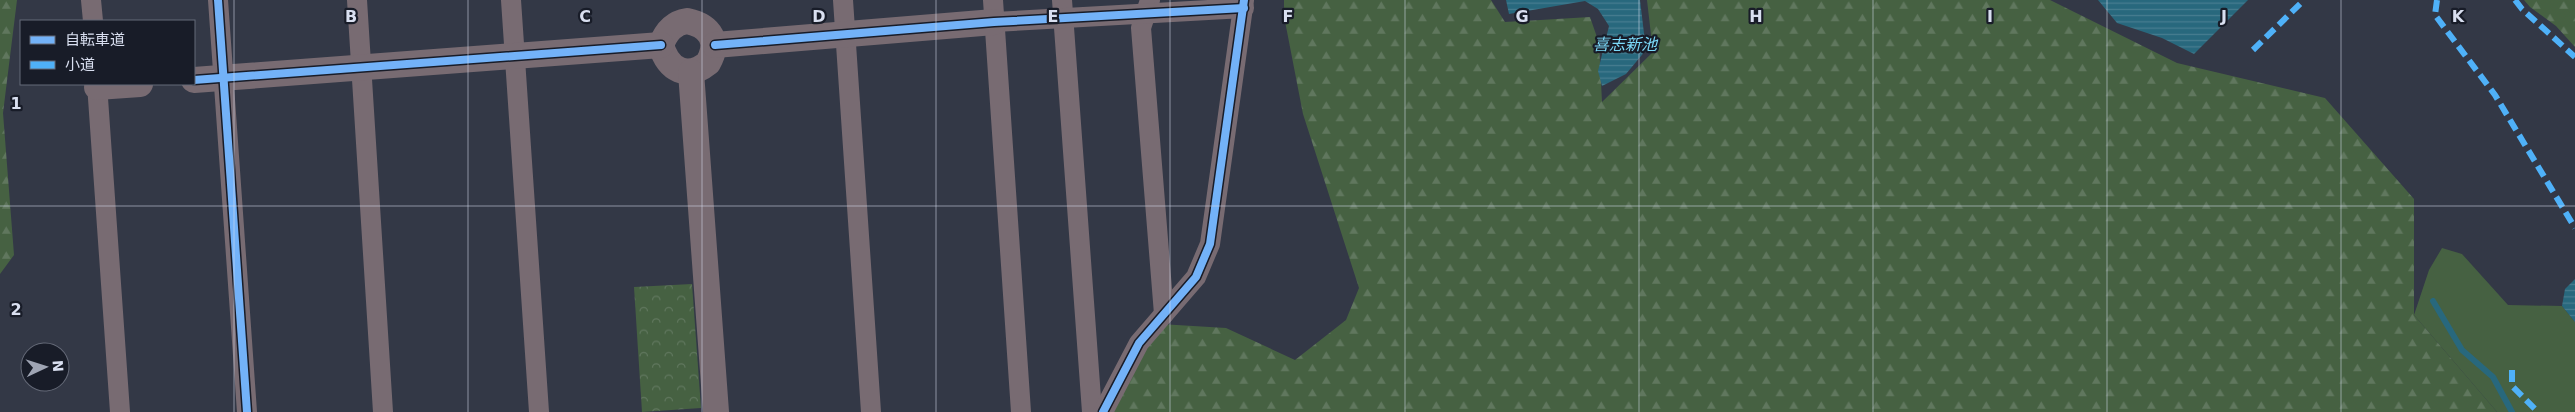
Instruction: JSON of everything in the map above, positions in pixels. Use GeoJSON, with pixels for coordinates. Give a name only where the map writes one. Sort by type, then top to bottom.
{"type":"FeatureCollection","features":[{"type":"Feature","properties":{"kind":"street"},"geometry":{"type":"LineString","coordinates":[[91,0],[93,20]]}},
{"type":"Feature","properties":{"kind":"street"},"geometry":{"type":"LineString","coordinates":[[218,0],[247,412]]}},
{"type":"Feature","properties":{"kind":"street"},"geometry":{"type":"LineString","coordinates":[[357,0],[383,412]]}},
{"type":"Feature","properties":{"kind":"street"},"geometry":{"type":"LineString","coordinates":[[511,0],[539,412]]}},
{"type":"Feature","properties":{"kind":"street"},"geometry":{"type":"LineString","coordinates":[[843,0],[871,412]]}},
{"type":"Feature","properties":{"kind":"street"},"geometry":{"type":"LineString","coordinates":[[715,45],[846,34],[993,11],[1244,4],[1210,244],[1196,277],[1139,343],[1103,412]]}},
{"type":"Feature","properties":{"kind":"street"},"geometry":{"type":"LineString","coordinates":[[1148,7],[1141,28],[1164,314]]}},
{"type":"Feature","properties":{"kind":"street"},"geometry":{"type":"LineString","coordinates":[[1062,9],[1092,412]]}},
{"type":"Feature","properties":{"kind":"street"},"geometry":{"type":"LineString","coordinates":[[687,11],[712,36],[715,45],[708,63],[691,72],[682,71],[672,66],[664,56],[661,45],[670,28],[678,23],[687,11]]}},
{"type":"Feature","properties":{"kind":"street"},"geometry":{"type":"LineString","coordinates":[[993,11],[1021,412]]}},
{"type":"Feature","properties":{"kind":"street"},"geometry":{"type":"LineString","coordinates":[[195,80],[661,45]]}},
{"type":"Feature","properties":{"kind":"street"},"geometry":{"type":"LineString","coordinates":[[691,72],[716,412]]}},
{"type":"Feature","properties":{"kind":"street"},"geometry":{"type":"LineString","coordinates":[[97,85],[120,412]]}},
{"type":"Feature","properties":{"kind":"green space"},"geometry":{"type":"Polygon","coordinates":[[[0,0],[17,0],[3,113],[14,255],[0,274],[0,0]]]}},
{"type":"Feature","properties":{"kind":"green space"},"geometry":{"type":"Polygon","coordinates":[[[1284,0],[1491,0],[1505,22],[1590,17],[1599,43],[1602,102],[1653,52],[1647,0],[2050,0],[2177,63],[2325,98],[2414,199],[2414,315],[2497,412],[1110,412],[1160,324],[1226,328],[1295,360],[1346,320],[1359,288],[1303,114],[1284,16],[1284,0]]]}},
{"type":"Feature","properties":{"kind":"green space"},"geometry":{"type":"Polygon","coordinates":[[[2524,0],[2575,0],[2575,47],[2556,26],[2530,7],[2524,0]]]}},
{"type":"Feature","properties":{"kind":"green space"},"geometry":{"type":"Polygon","coordinates":[[[2442,248],[2462,254],[2508,305],[2562,306],[2575,322],[2575,412],[2497,412],[2414,315],[2429,270],[2442,248]]]}},
{"type":"Feature","properties":{"kind":"green space"},"geometry":{"type":"Polygon","coordinates":[[[692,284],[701,408],[642,412],[634,287],[692,284]]]}},
{"type":"Feature","properties":{"kind":"water","name":"喜志新池"},"geometry":{"type":"Polygon","coordinates":[[[1506,0],[1640,0],[1646,50],[1626,74],[1602,86],[1598,71],[1609,26],[1598,9],[1585,1],[1509,14],[1506,0]]]}},
{"type":"Feature","properties":{"kind":"water"},"geometry":{"type":"Polygon","coordinates":[[[2098,0],[2248,0],[2194,54],[2162,38],[2117,23],[2098,0]]]}},
{"type":"Feature","properties":{"kind":"water"},"geometry":{"type":"Polygon","coordinates":[[[2575,279],[2575,322],[2562,306],[2565,289],[2575,279]]]}},
{"type":"Feature","properties":{"kind":"waterway"},"geometry":{"type":"LineString","coordinates":[[2433,301],[2462,350],[2493,377],[2512,412]]}},
{"type":"Feature","properties":{"kind":"marked path"},"geometry":{"type":"LineString","coordinates":[[2253,50],[2304,0]]}},
{"type":"Feature","properties":{"kind":"marked path"},"geometry":{"type":"LineString","coordinates":[[2437,0],[2435,15],[2495,95],[2575,228]]}},
{"type":"Feature","properties":{"kind":"marked path"},"geometry":{"type":"LineString","coordinates":[[2515,0],[2522,9],[2575,57]]}},
{"type":"Feature","properties":{"kind":"marked path"},"geometry":{"type":"LineString","coordinates":[[2512,370],[2512,386],[2538,412]]}},
{"type":"Feature","properties":{"kind":"cycle path"},"geometry":{"type":"LineString","coordinates":[[218,0],[247,412]]}},
{"type":"Feature","properties":{"kind":"cycle path"},"geometry":{"type":"LineString","coordinates":[[1103,412],[1139,343],[1196,277],[1210,244],[1244,0]]}},
{"type":"Feature","properties":{"kind":"cycle path"},"geometry":{"type":"LineString","coordinates":[[715,45],[994,22],[1244,8]]}},
{"type":"Feature","properties":{"kind":"cycle path"},"geometry":{"type":"LineString","coordinates":[[195,80],[661,45]]}}]}
